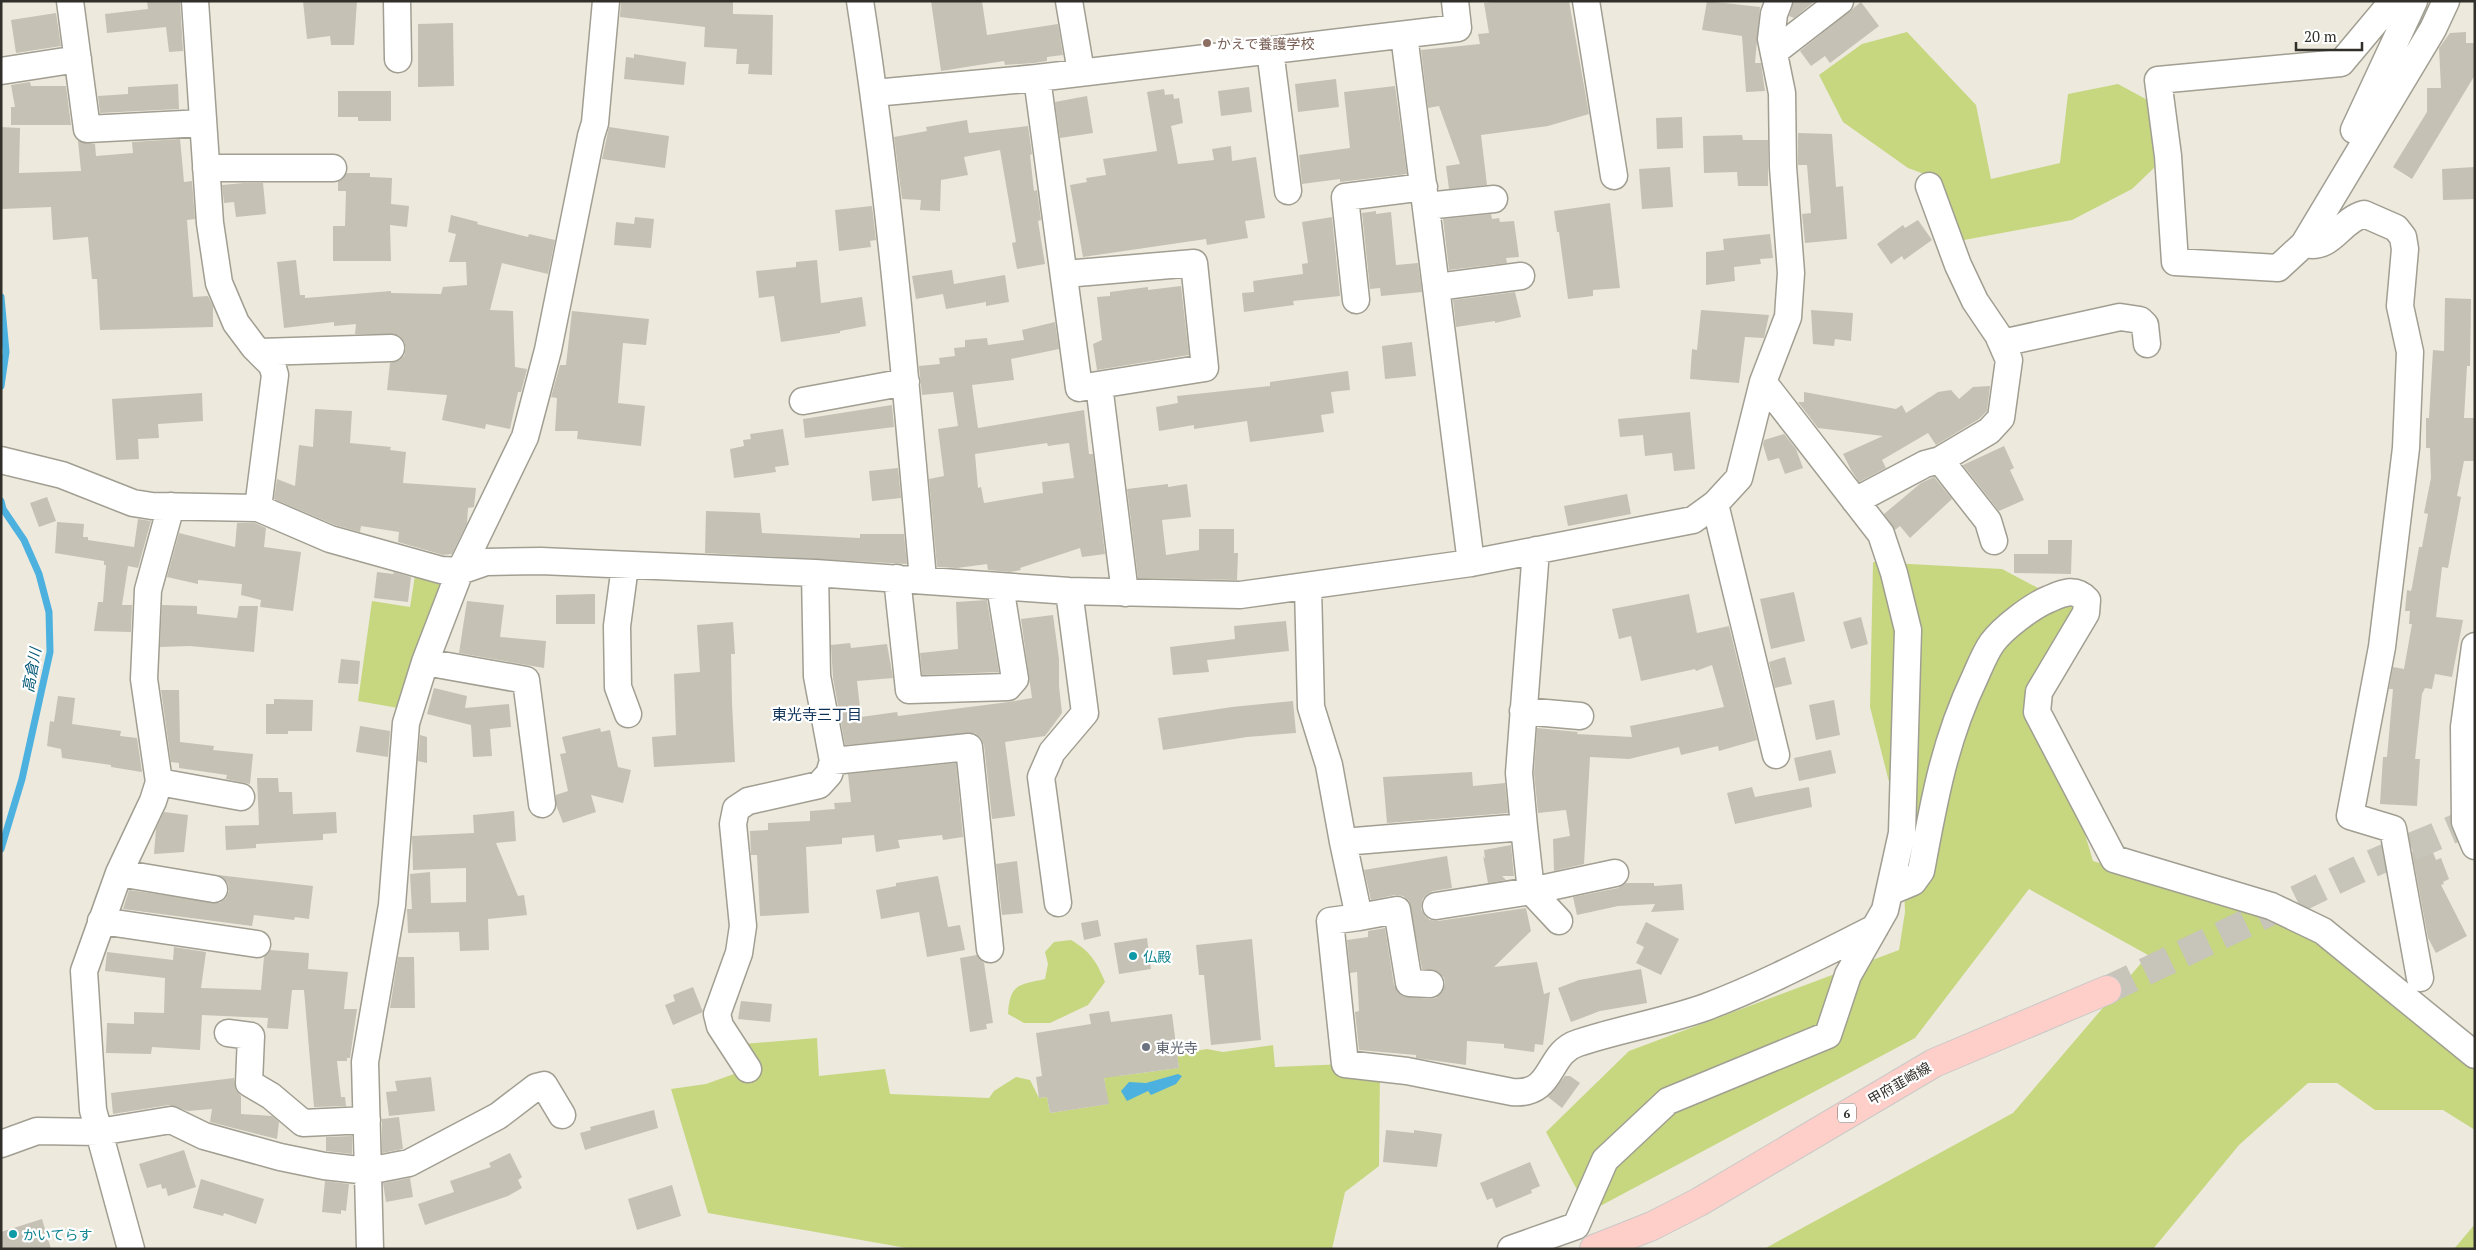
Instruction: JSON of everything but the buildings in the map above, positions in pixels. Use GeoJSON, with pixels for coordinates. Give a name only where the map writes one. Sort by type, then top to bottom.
{"type":"FeatureCollection","features":[{"type":"Feature","properties":{"kind":"main road","name":"甲府韮崎線"},"geometry":{"type":"LineString","coordinates":[[1594,1249],[1652,1226],[1699,1202],[1934,1062],[2107,990]]}},
{"type":"Feature","properties":{"kind":"street"},"geometry":{"type":"LineString","coordinates":[[70,1],[87,129],[203,123]]}},
{"type":"Feature","properties":{"kind":"street"},"geometry":{"type":"LineString","coordinates":[[195,1],[210,223],[219,283],[236,323],[272,365],[275,375],[258,508]]}},
{"type":"Feature","properties":{"kind":"street"},"geometry":{"type":"LineString","coordinates":[[397,1],[398,59]]}},
{"type":"Feature","properties":{"kind":"street"},"geometry":{"type":"LineString","coordinates":[[370,1249],[365,1062],[392,905],[406,723],[425,662],[460,571],[525,437],[548,350],[591,136],[596,123],[606,1]]}},
{"type":"Feature","properties":{"kind":"street"},"geometry":{"type":"LineString","coordinates":[[860,1],[874,93],[894,255],[923,579]]}},
{"type":"Feature","properties":{"kind":"street"},"geometry":{"type":"LineString","coordinates":[[1069,1],[1081,72]]}},
{"type":"Feature","properties":{"kind":"street"},"geometry":{"type":"LineString","coordinates":[[874,93],[1037,78],[1458,28],[1455,1]]}},
{"type":"Feature","properties":{"kind":"street"},"geometry":{"type":"LineString","coordinates":[[1586,1],[1614,176]]}},
{"type":"Feature","properties":{"kind":"street"},"geometry":{"type":"LineString","coordinates":[[3,460],[62,474],[133,503],[258,508],[330,539],[441,570],[460,571],[486,562],[541,561],[923,579],[1069,591],[1240,595],[1471,563],[1693,520],[1715,504],[1739,478],[1763,382],[1788,317],[1791,272],[1783,167],[1782,93],[1771,39],[1774,14],[1779,1]]}},
{"type":"Feature","properties":{"kind":"street"},"geometry":{"type":"LineString","coordinates":[[1774,52],[1840,1]]}},
{"type":"Feature","properties":{"kind":"street"},"geometry":{"type":"LineString","coordinates":[[2393,1],[2341,63],[2158,80],[2168,156],[2175,262],[2278,268],[2304,244],[2433,29],[2446,1]]}},
{"type":"Feature","properties":{"kind":"street"},"geometry":{"type":"LineString","coordinates":[[2349,169],[2340,157],[2375,89],[2414,1]]}},
{"type":"Feature","properties":{"kind":"street"},"geometry":{"type":"LineString","coordinates":[[1404,35],[1471,563]]}},
{"type":"Feature","properties":{"kind":"street"},"geometry":{"type":"LineString","coordinates":[[1270,50],[1288,191]]}},
{"type":"Feature","properties":{"kind":"street"},"geometry":{"type":"LineString","coordinates":[[1,71],[78,59]]}},
{"type":"Feature","properties":{"kind":"street"},"geometry":{"type":"LineString","coordinates":[[1037,78],[1079,388],[1205,368],[1194,263],[1065,274]]}},
{"type":"Feature","properties":{"kind":"street"},"geometry":{"type":"LineString","coordinates":[[206,168],[333,168]]}},
{"type":"Feature","properties":{"kind":"street"},"geometry":{"type":"LineString","coordinates":[[1855,501],[1925,464],[1940,460],[1989,431],[2001,418],[2009,360],[2002,343],[1975,301],[1958,265],[1929,186]]}},
{"type":"Feature","properties":{"kind":"street"},"geometry":{"type":"LineString","coordinates":[[1356,300],[1345,197],[1494,199]]}},
{"type":"Feature","properties":{"kind":"street"},"geometry":{"type":"LineString","coordinates":[[2304,244],[2314,247],[2323,244],[2354,216],[2364,214],[2396,228],[2403,238],[2405,249],[2400,306],[2410,352],[2406,448],[2382,647],[2350,816],[2393,829],[2420,978]]}},
{"type":"Feature","properties":{"kind":"street"},"geometry":{"type":"LineString","coordinates":[[1437,286],[1521,276]]}},
{"type":"Feature","properties":{"kind":"street"},"geometry":{"type":"LineString","coordinates":[[2002,343],[2120,317],[2140,320],[2145,325],[2147,344]]}},
{"type":"Feature","properties":{"kind":"street"},"geometry":{"type":"LineString","coordinates":[[260,352],[391,348]]}},
{"type":"Feature","properties":{"kind":"street"},"geometry":{"type":"LineString","coordinates":[[803,401],[906,382]]}},
{"type":"Feature","properties":{"kind":"street"},"geometry":{"type":"LineString","coordinates":[[1511,1249],[1576,1226],[1605,1160],[1668,1101],[1828,1035],[1848,975],[1885,910],[1902,833],[1908,630],[1894,573],[1881,534],[1763,382]]}},
{"type":"Feature","properties":{"kind":"street"},"geometry":{"type":"LineString","coordinates":[[1099,385],[1125,593]]}},
{"type":"Feature","properties":{"kind":"street"},"geometry":{"type":"LineString","coordinates":[[1940,460],[1988,521],[1994,541]]}},
{"type":"Feature","properties":{"kind":"street"},"geometry":{"type":"LineString","coordinates":[[1715,504],[1776,755]]}},
{"type":"Feature","properties":{"kind":"street"},"geometry":{"type":"LineString","coordinates":[[131,1249],[93,1110],[84,971],[119,873],[153,801],[159,782],[144,679],[148,590],[171,506]]}},
{"type":"Feature","properties":{"kind":"street"},"geometry":{"type":"LineString","coordinates":[[1536,550],[1519,773],[1531,891],[1559,921]]}},
{"type":"Feature","properties":{"kind":"street"},"geometry":{"type":"LineString","coordinates":[[625,566],[617,626],[618,687],[628,714]]}},
{"type":"Feature","properties":{"kind":"street"},"geometry":{"type":"LineString","coordinates":[[748,1069],[720,1026],[717,1014],[739,953],[743,926],[733,824],[736,809],[748,802],[819,785],[829,774],[833,760],[817,676],[815,573]]}},
{"type":"Feature","properties":{"kind":"street"},"geometry":{"type":"LineString","coordinates":[[897,578],[909,690],[1008,687],[1015,679],[1000,586]]}},
{"type":"Feature","properties":{"kind":"street"},"geometry":{"type":"LineString","coordinates":[[1308,587],[1311,707],[1328,765],[1359,917]]}},
{"type":"Feature","properties":{"kind":"street"},"geometry":{"type":"LineString","coordinates":[[1058,903],[1041,777],[1052,752],[1085,713],[1069,591]]}},
{"type":"Feature","properties":{"kind":"street"},"geometry":{"type":"LineString","coordinates":[[1889,892],[1913,882],[1921,871],[1940,769],[1961,707],[1992,643],[2009,625],[2047,600],[2070,591],[2081,593],[2087,600],[2086,613],[2039,692],[2037,712],[2114,859],[2271,906],[2323,931],[2475,1055]]}},
{"type":"Feature","properties":{"kind":"street"},"geometry":{"type":"LineString","coordinates":[[2475,646],[2464,727],[2466,822],[2475,846]]}},
{"type":"Feature","properties":{"kind":"street"},"geometry":{"type":"LineString","coordinates":[[425,662],[526,680],[542,804]]}},
{"type":"Feature","properties":{"kind":"street"},"geometry":{"type":"LineString","coordinates":[[1523,711],[1580,716]]}},
{"type":"Feature","properties":{"kind":"street"},"geometry":{"type":"LineString","coordinates":[[833,760],[969,747],[990,949]]}},
{"type":"Feature","properties":{"kind":"street"},"geometry":{"type":"LineString","coordinates":[[159,782],[241,797]]}},
{"type":"Feature","properties":{"kind":"street"},"geometry":{"type":"LineString","coordinates":[[1343,842],[1524,827]]}},
{"type":"Feature","properties":{"kind":"street"},"geometry":{"type":"LineString","coordinates":[[119,873],[214,889]]}},
{"type":"Feature","properties":{"kind":"street"},"geometry":{"type":"LineString","coordinates":[[1436,906],[1531,891],[1615,873]]}},
{"type":"Feature","properties":{"kind":"street"},"geometry":{"type":"LineString","coordinates":[[1430,984],[1409,983],[1397,910],[1330,921],[1345,1064],[1407,1071],[1519,1092],[1536,1088],[1544,1083],[1559,1058],[1576,1043],[1645,1026],[1705,1007],[1785,974],[1875,928]]}},
{"type":"Feature","properties":{"kind":"street"},"geometry":{"type":"LineString","coordinates":[[101,921],[257,944]]}},
{"type":"Feature","properties":{"kind":"street"},"geometry":{"type":"LineString","coordinates":[[228,1033],[251,1036],[249,1083],[271,1096],[303,1124],[366,1120]]}},
{"type":"Feature","properties":{"kind":"street"},"geometry":{"type":"LineString","coordinates":[[1,1144],[37,1131],[98,1132],[171,1120],[204,1136],[280,1157],[324,1166],[368,1171],[409,1163],[498,1116],[536,1087],[544,1085],[562,1114]]}},
{"type":"Feature","properties":{"kind":"green space"},"geometry":{"type":"Polygon","coordinates":[[[1907,32],[1976,105],[1991,179],[2060,163],[2068,94],[2118,84],[2153,103],[2154,168],[2132,189],[2072,220],[1948,243],[1935,178],[1908,168],[1843,122],[1819,75],[1862,44],[1907,32]]]}},
{"type":"Feature","properties":{"kind":"green space"},"geometry":{"type":"Polygon","coordinates":[[[1873,562],[2002,569],[2074,607],[2045,700],[2093,861],[2323,931],[2475,1055],[2475,1130],[2443,1110],[2375,1110],[2337,1083],[2308,1083],[2239,1145],[2153,1249],[1764,1249],[2013,1113],[2148,955],[2029,889],[1915,1038],[1589,1212],[1546,1132],[1629,1051],[1899,950],[1905,912],[1902,833],[1870,707],[1873,562]]]}},
{"type":"Feature","properties":{"kind":"green space"},"geometry":{"type":"Polygon","coordinates":[[[417,563],[460,571],[410,710],[358,701],[372,601],[410,607],[417,563]]]}},
{"type":"Feature","properties":{"kind":"green space"},"geometry":{"type":"Polygon","coordinates":[[[1071,940],[1083,948],[1092,958],[1105,982],[1088,1005],[1050,1023],[1024,1023],[1008,1014],[1011,996],[1018,987],[1045,979],[1048,964],[1045,952],[1054,942],[1071,940]]]}},
{"type":"Feature","properties":{"kind":"green space"},"geometry":{"type":"Polygon","coordinates":[[[817,1038],[819,1076],[885,1069],[890,1094],[989,1098],[994,1091],[1016,1077],[1030,1080],[1039,1098],[1047,1097],[1050,1113],[1108,1104],[1099,1043],[1119,1076],[1179,1068],[1177,1054],[1207,1049],[1223,1052],[1273,1045],[1275,1067],[1345,1064],[1380,1068],[1379,1166],[1345,1192],[1332,1249],[912,1249],[708,1213],[671,1089],[706,1084],[748,1069],[732,1045],[817,1038]]]}},
{"type":"Feature","properties":{"kind":"green space"},"geometry":{"type":"Polygon","coordinates":[[[2475,1224],[2475,1249],[2454,1249],[2475,1224]]]}},
{"type":"Feature","properties":{"kind":"water"},"geometry":{"type":"Polygon","coordinates":[[[1178,1074],[1182,1076],[1176,1084],[1151,1095],[1148,1091],[1127,1101],[1121,1091],[1129,1082],[1146,1083],[1178,1074]]]}},
{"type":"Feature","properties":{"kind":"waterway","name":"高倉川"},"geometry":{"type":"LineString","coordinates":[[1,297],[6,352],[1,386]]}},
{"type":"Feature","properties":{"kind":"waterway","name":"高倉川"},"geometry":{"type":"LineString","coordinates":[[1,501],[3,509],[24,540],[39,574],[49,612],[50,652],[22,779],[1,849]]}},
{"type":"Feature","properties":{"kind":"tunnel"},"geometry":{"type":"LineString","coordinates":[[2107,990],[2366,866],[2475,820]]}},
{"type":"Feature","properties":{"kind":"place","name":"かえで養護学校"},"geometry":{"type":"Point","coordinates":[1207,43]}},
{"type":"Feature","properties":{"kind":"place","name":"仏殿"},"geometry":{"type":"Point","coordinates":[1133,956]}},
{"type":"Feature","properties":{"kind":"place","name":"東光寺"},"geometry":{"type":"Point","coordinates":[1146,1047]}},
{"type":"Feature","properties":{"kind":"place","name":"かいてらす"},"geometry":{"type":"Point","coordinates":[13,1234]}},
{"type":"Feature","properties":{"kind":"district","name":"東光寺三丁目"},"geometry":{"type":"Point","coordinates":[817,714]}}]}
